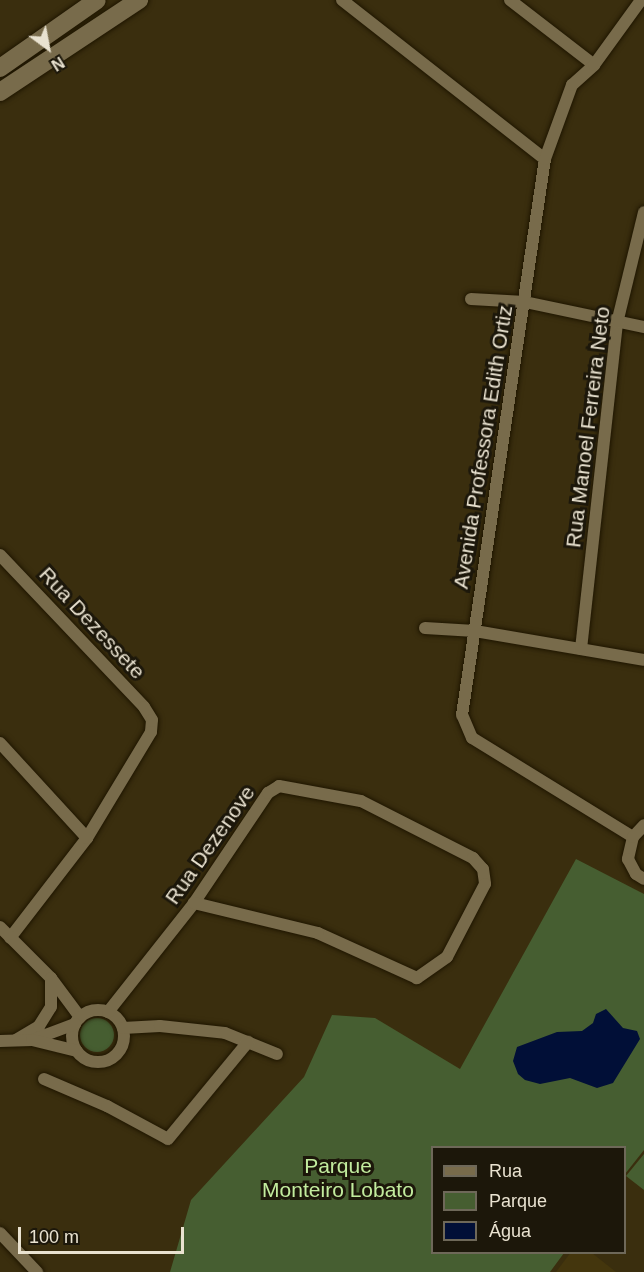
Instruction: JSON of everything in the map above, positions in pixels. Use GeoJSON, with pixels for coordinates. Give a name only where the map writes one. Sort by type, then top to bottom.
{"type":"FeatureCollection","features":[{"type":"Feature","properties":{"kind":"street"},"geometry":{"type":"LineString","coordinates":[[0,68],[97,0]]}},
{"type":"Feature","properties":{"kind":"street"},"geometry":{"type":"LineString","coordinates":[[0,93],[139,0]]}},
{"type":"Feature","properties":{"kind":"street"},"geometry":{"type":"LineString","coordinates":[[342,0],[545,159]]}},
{"type":"Feature","properties":{"kind":"street"},"geometry":{"type":"LineString","coordinates":[[510,0],[594,64]]}},
{"type":"Feature","properties":{"kind":"street","name":"Avenida Professora Edith Ortiz"},"geometry":{"type":"LineString","coordinates":[[633,837],[472,738],[462,716],[545,159],[572,85],[594,64],[642,0]]}},
{"type":"Feature","properties":{"kind":"street","name":"Rua Manoel Ferreira Neto"},"geometry":{"type":"LineString","coordinates":[[581,649],[617,323],[644,212]]}},
{"type":"Feature","properties":{"kind":"street"},"geometry":{"type":"LineString","coordinates":[[471,299],[525,302],[644,327]]}},
{"type":"Feature","properties":{"kind":"street","name":"Rua Dezessete"},"geometry":{"type":"LineString","coordinates":[[0,555],[144,707],[152,720],[151,732],[87,838]]}},
{"type":"Feature","properties":{"kind":"street"},"geometry":{"type":"LineString","coordinates":[[425,628],[475,631],[644,660]]}},
{"type":"Feature","properties":{"kind":"street"},"geometry":{"type":"LineString","coordinates":[[0,743],[87,838],[10,938]]}},
{"type":"Feature","properties":{"kind":"street","name":"Rua Dezenove"},"geometry":{"type":"LineString","coordinates":[[108,1012],[194,903],[268,793],[279,786],[361,801],[474,858],[483,869],[485,884],[480,899],[447,957],[417,978],[318,933],[194,903]]}},
{"type":"Feature","properties":{"kind":"street"},"geometry":{"type":"LineString","coordinates":[[644,825],[633,837],[628,859],[636,874],[644,879]]}},
{"type":"Feature","properties":{"kind":"street"},"geometry":{"type":"LineString","coordinates":[[0,927],[51,978],[77,1021],[72,1042],[76,1051],[84,1058],[104,1061],[120,1048],[123,1028]]}},
{"type":"Feature","properties":{"kind":"street"},"geometry":{"type":"LineString","coordinates":[[16,1040],[39,1026],[51,1007],[51,978]]}},
{"type":"Feature","properties":{"kind":"street"},"geometry":{"type":"LineString","coordinates":[[32,1040],[99,1010],[108,1012],[123,1028],[200,1029],[248,1042],[277,1054]]}},
{"type":"Feature","properties":{"kind":"street"},"geometry":{"type":"LineString","coordinates":[[0,1041],[32,1040],[76,1051]]}},
{"type":"Feature","properties":{"kind":"street"},"geometry":{"type":"LineString","coordinates":[[44,1079],[107,1106],[168,1139],[248,1042]]}},
{"type":"Feature","properties":{"kind":"street"},"geometry":{"type":"LineString","coordinates":[[0,1233],[38,1272]]}},
{"type":"Feature","properties":{"kind":"shaded area"},"geometry":{"type":"Polygon","coordinates":[[[570,1254],[593,1254],[616,1272],[556,1272],[570,1254]]]}},
{"type":"Feature","properties":{"kind":"green space","name":"Parque Monteiro Lobato"},"geometry":{"type":"Polygon","coordinates":[[[576,859],[644,894],[644,1150],[626,1173],[626,1146],[431,1146],[431,1254],[563,1254],[550,1272],[170,1272],[191,1200],[304,1077],[332,1015],[375,1018],[460,1069],[576,859]]]}},
{"type":"Feature","properties":{"kind":"green space"},"geometry":{"type":"Polygon","coordinates":[[[97,1018],[109,1023],[114,1035],[109,1047],[97,1052],[85,1047],[80,1035],[85,1023],[97,1018]]]}},
{"type":"Feature","properties":{"kind":"green space"},"geometry":{"type":"Polygon","coordinates":[[[644,1154],[644,1190],[626,1176],[644,1154]]]}},
{"type":"Feature","properties":{"kind":"water"},"geometry":{"type":"Polygon","coordinates":[[[606,1009],[623,1028],[637,1031],[640,1039],[613,1083],[597,1088],[570,1078],[540,1084],[525,1080],[518,1074],[513,1061],[517,1047],[557,1032],[582,1031],[593,1023],[596,1014],[606,1009]]]}}]}
